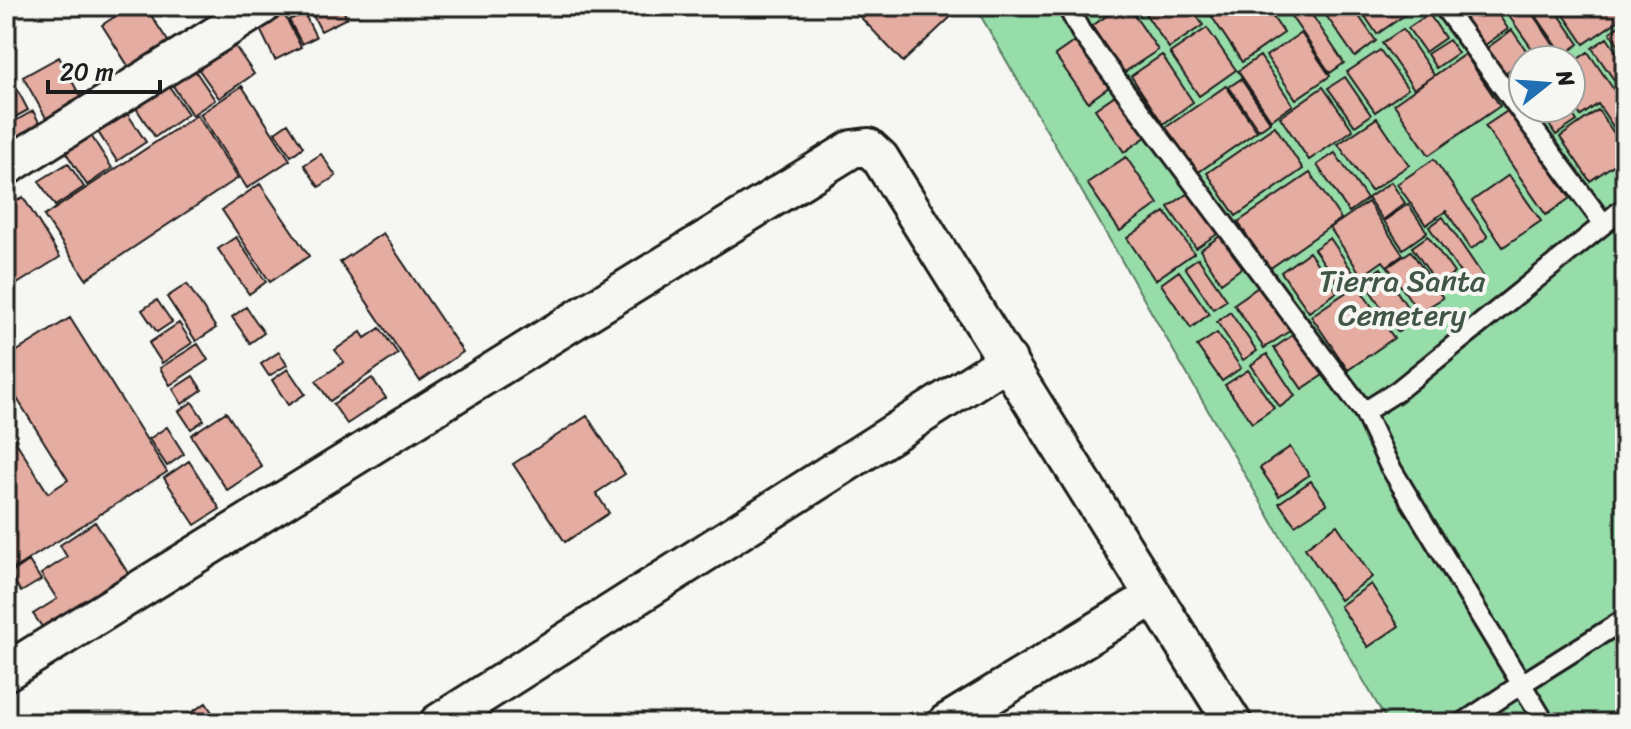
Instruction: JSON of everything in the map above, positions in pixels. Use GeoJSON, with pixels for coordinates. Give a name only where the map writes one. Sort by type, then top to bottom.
{"type":"FeatureCollection","features":[{"type":"Feature","properties":{"kind":"street"},"geometry":{"type":"LineString","coordinates":[[6,167],[262,6]]}},
{"type":"Feature","properties":{"kind":"street"},"geometry":{"type":"LineString","coordinates":[[6,672],[852,149],[868,147],[880,158],[1233,723]]}},
{"type":"Feature","properties":{"kind":"street"},"geometry":{"type":"LineString","coordinates":[[438,723],[1008,360]]}},
{"type":"Feature","properties":{"kind":"street"},"geometry":{"type":"LineString","coordinates":[[946,723],[1154,596]]}},
{"type":"Feature","properties":{"kind":"lane"},"geometry":{"type":"LineString","coordinates":[[1067,6],[1081,32],[1364,412],[1389,465],[1545,723]]}},
{"type":"Feature","properties":{"kind":"lane"},"geometry":{"type":"LineString","coordinates":[[1443,6],[1603,223]]}},
{"type":"Feature","properties":{"kind":"lane"},"geometry":{"type":"LineString","coordinates":[[1364,412],[1396,392],[1625,207]]}},
{"type":"Feature","properties":{"kind":"lane"},"geometry":{"type":"LineString","coordinates":[[1463,723],[1625,619]]}},
{"type":"Feature","properties":{"kind":"green space","name":"Tierra Santa Cemetery"},"geometry":{"type":"Polygon","coordinates":[[[975,6],[1625,6],[1625,723],[1388,723],[975,6]]]}},
{"type":"Feature","properties":{"kind":"building"},"geometry":{"type":"Polygon","coordinates":[[[131,6],[145,6],[173,49],[134,75],[102,25],[131,6]]]}},
{"type":"Feature","properties":{"kind":"building"},"geometry":{"type":"Polygon","coordinates":[[[280,6],[301,47],[275,60],[255,19],[280,6]]]}},
{"type":"Feature","properties":{"kind":"building"},"geometry":{"type":"Polygon","coordinates":[[[308,6],[341,6],[347,18],[321,31],[308,6]]]}},
{"type":"Feature","properties":{"kind":"building"},"geometry":{"type":"Polygon","coordinates":[[[850,6],[950,6],[956,12],[903,62],[850,6]]]}},
{"type":"Feature","properties":{"kind":"building"},"geometry":{"type":"Polygon","coordinates":[[[1121,6],[1128,6],[1158,50],[1123,73],[1092,26],[1121,6]]]}},
{"type":"Feature","properties":{"kind":"building"},"geometry":{"type":"Polygon","coordinates":[[[1140,6],[1190,6],[1203,25],[1169,48],[1140,6]]]}},
{"type":"Feature","properties":{"kind":"building"},"geometry":{"type":"Polygon","coordinates":[[[1200,6],[1222,6],[1207,16],[1200,6]]]}},
{"type":"Feature","properties":{"kind":"building"},"geometry":{"type":"Polygon","coordinates":[[[1227,6],[1265,6],[1284,33],[1242,62],[1212,17],[1227,6]]]}},
{"type":"Feature","properties":{"kind":"building"},"geometry":{"type":"Polygon","coordinates":[[[1284,6],[1306,6],[1344,63],[1330,73],[1284,6]]]}},
{"type":"Feature","properties":{"kind":"building"},"geometry":{"type":"Polygon","coordinates":[[[1330,6],[1352,6],[1376,41],[1355,57],[1323,11],[1330,6]]]}},
{"type":"Feature","properties":{"kind":"building"},"geometry":{"type":"Polygon","coordinates":[[[1358,6],[1418,6],[1377,34],[1358,6]]]}},
{"type":"Feature","properties":{"kind":"building"},"geometry":{"type":"Polygon","coordinates":[[[1453,6],[1493,6],[1508,29],[1482,47],[1453,6]]]}},
{"type":"Feature","properties":{"kind":"building"},"geometry":{"type":"Polygon","coordinates":[[[1502,6],[1527,6],[1553,44],[1529,44],[1502,6]]]}},
{"type":"Feature","properties":{"kind":"building"},"geometry":{"type":"Polygon","coordinates":[[[1553,6],[1579,44],[1555,44],[1530,7],[1553,6]]]}},
{"type":"Feature","properties":{"kind":"building"},"geometry":{"type":"Polygon","coordinates":[[[1558,6],[1613,6],[1622,18],[1584,44],[1558,6]]]}},
{"type":"Feature","properties":{"kind":"building"},"geometry":{"type":"Polygon","coordinates":[[[304,13],[316,37],[302,44],[289,20],[304,13]]]}},
{"type":"Feature","properties":{"kind":"building"},"geometry":{"type":"Polygon","coordinates":[[[1429,14],[1445,38],[1425,52],[1408,28],[1429,14]]]}},
{"type":"Feature","properties":{"kind":"building"},"geometry":{"type":"Polygon","coordinates":[[[1625,22],[1625,55],[1610,32],[1625,22]]]}},
{"type":"Feature","properties":{"kind":"building"},"geometry":{"type":"Polygon","coordinates":[[[1207,28],[1236,70],[1199,96],[1170,53],[1207,28]]]}},
{"type":"Feature","properties":{"kind":"building"},"geometry":{"type":"Polygon","coordinates":[[[1403,29],[1434,75],[1414,89],[1382,43],[1403,29]]]}},
{"type":"Feature","properties":{"kind":"building"},"geometry":{"type":"Polygon","coordinates":[[[1512,30],[1522,44],[1507,44],[1505,73],[1487,48],[1512,30]]]}},
{"type":"Feature","properties":{"kind":"building"},"geometry":{"type":"Polygon","coordinates":[[[1301,33],[1330,76],[1296,99],[1266,56],[1301,33]]]}},
{"type":"Feature","properties":{"kind":"building"},"geometry":{"type":"Polygon","coordinates":[[[1081,37],[1113,84],[1088,102],[1055,55],[1081,37]]]}},
{"type":"Feature","properties":{"kind":"building"},"geometry":{"type":"Polygon","coordinates":[[[1607,38],[1625,64],[1625,82],[1619,87],[1592,48],[1607,38]]]}},
{"type":"Feature","properties":{"kind":"building"},"geometry":{"type":"Polygon","coordinates":[[[1449,40],[1458,53],[1436,68],[1427,54],[1449,40]]]}},
{"type":"Feature","properties":{"kind":"building"},"geometry":{"type":"Polygon","coordinates":[[[233,43],[254,74],[219,98],[197,67],[233,43]]]}},
{"type":"Feature","properties":{"kind":"building"},"geometry":{"type":"Polygon","coordinates":[[[1380,50],[1408,89],[1375,112],[1347,72],[1380,50]]]}},
{"type":"Feature","properties":{"kind":"building"},"geometry":{"type":"Polygon","coordinates":[[[1587,53],[1625,106],[1625,134],[1620,137],[1598,104],[1587,112],[1587,53]]]}},
{"type":"Feature","properties":{"kind":"building"},"geometry":{"type":"Polygon","coordinates":[[[1465,54],[1500,106],[1429,155],[1394,104],[1465,54]]]}},
{"type":"Feature","properties":{"kind":"building"},"geometry":{"type":"Polygon","coordinates":[[[1162,55],[1193,102],[1163,124],[1131,76],[1162,55]]]}},
{"type":"Feature","properties":{"kind":"building"},"geometry":{"type":"Polygon","coordinates":[[[1260,56],[1293,105],[1271,120],[1238,71],[1260,56]]]}},
{"type":"Feature","properties":{"kind":"building"},"geometry":{"type":"Polygon","coordinates":[[[59,57],[85,105],[50,125],[23,77],[59,57]]]}},
{"type":"Feature","properties":{"kind":"building"},"geometry":{"type":"Polygon","coordinates":[[[192,66],[215,100],[192,115],[170,81],[192,66]]]}},
{"type":"Feature","properties":{"kind":"building"},"geometry":{"type":"Polygon","coordinates":[[[1345,77],[1371,115],[1355,126],[1328,88],[1345,77]]]}},
{"type":"Feature","properties":{"kind":"building"},"geometry":{"type":"Polygon","coordinates":[[[1241,79],[1270,122],[1259,130],[1229,87],[1241,79]]]}},
{"type":"Feature","properties":{"kind":"building"},"geometry":{"type":"Polygon","coordinates":[[[169,86],[188,114],[155,137],[136,108],[169,86]]]}},
{"type":"Feature","properties":{"kind":"building"},"geometry":{"type":"Polygon","coordinates":[[[242,86],[290,160],[247,188],[200,114],[242,86]]]}},
{"type":"Feature","properties":{"kind":"building"},"geometry":{"type":"Polygon","coordinates":[[[1226,86],[1257,131],[1193,176],[1162,130],[1226,86]]]}},
{"type":"Feature","properties":{"kind":"building"},"geometry":{"type":"Polygon","coordinates":[[[1323,87],[1353,130],[1309,160],[1280,117],[1323,87]]]}},
{"type":"Feature","properties":{"kind":"building"},"geometry":{"type":"Polygon","coordinates":[[[17,89],[28,110],[6,122],[6,95],[17,89]]]}},
{"type":"Feature","properties":{"kind":"building"},"geometry":{"type":"Polygon","coordinates":[[[1121,91],[1150,134],[1124,152],[1095,109],[1121,91]]]}},
{"type":"Feature","properties":{"kind":"building"},"geometry":{"type":"Polygon","coordinates":[[[123,107],[146,142],[117,161],[94,126],[123,107]]]}},
{"type":"Feature","properties":{"kind":"building"},"geometry":{"type":"Polygon","coordinates":[[[1598,110],[1625,149],[1625,157],[1590,181],[1560,137],[1578,124],[1587,124],[1587,118],[1598,110]]]}},
{"type":"Feature","properties":{"kind":"building"},"geometry":{"type":"Polygon","coordinates":[[[33,111],[45,133],[22,146],[10,124],[33,111]]]}},
{"type":"Feature","properties":{"kind":"building"},"geometry":{"type":"Polygon","coordinates":[[[1507,111],[1507,124],[1519,124],[1570,198],[1546,215],[1485,126],[1507,111]]]}},
{"type":"Feature","properties":{"kind":"building"},"geometry":{"type":"Polygon","coordinates":[[[197,115],[238,178],[86,279],[44,216],[197,115]]]}},
{"type":"Feature","properties":{"kind":"building"},"geometry":{"type":"Polygon","coordinates":[[[1377,118],[1409,165],[1371,191],[1338,144],[1377,118]]]}},
{"type":"Feature","properties":{"kind":"building"},"geometry":{"type":"Polygon","coordinates":[[[288,123],[303,147],[291,156],[275,132],[288,123]]]}},
{"type":"Feature","properties":{"kind":"building"},"geometry":{"type":"Polygon","coordinates":[[[1549,124],[1572,124],[1556,135],[1549,124]]]}},
{"type":"Feature","properties":{"kind":"building"},"geometry":{"type":"Polygon","coordinates":[[[1275,126],[1303,169],[1236,216],[1207,173],[1275,126]]]}},
{"type":"Feature","properties":{"kind":"building"},"geometry":{"type":"Polygon","coordinates":[[[88,131],[112,168],[87,185],[63,148],[88,131]]]}},
{"type":"Feature","properties":{"kind":"building"},"geometry":{"type":"Polygon","coordinates":[[[1335,153],[1367,199],[1349,212],[1317,165],[1335,153]]]}},
{"type":"Feature","properties":{"kind":"building"},"geometry":{"type":"Polygon","coordinates":[[[321,154],[336,176],[319,187],[304,165],[321,154]]]}},
{"type":"Feature","properties":{"kind":"building"},"geometry":{"type":"Polygon","coordinates":[[[1126,157],[1158,204],[1120,231],[1087,183],[1126,157]]]}},
{"type":"Feature","properties":{"kind":"building"},"geometry":{"type":"Polygon","coordinates":[[[1434,159],[1488,237],[1471,249],[1446,211],[1426,225],[1397,184],[1434,159]]]}},
{"type":"Feature","properties":{"kind":"building"},"geometry":{"type":"Polygon","coordinates":[[[68,163],[84,187],[55,206],[39,181],[68,163]]]}},
{"type":"Feature","properties":{"kind":"building"},"geometry":{"type":"Polygon","coordinates":[[[1310,173],[1341,219],[1269,269],[1238,222],[1310,173]]]}},
{"type":"Feature","properties":{"kind":"building"},"geometry":{"type":"Polygon","coordinates":[[[1509,175],[1541,221],[1503,247],[1472,201],[1509,175]]]}},
{"type":"Feature","properties":{"kind":"building"},"geometry":{"type":"Polygon","coordinates":[[[1391,182],[1405,203],[1383,220],[1368,198],[1391,182]]]}},
{"type":"Feature","properties":{"kind":"building"},"geometry":{"type":"Polygon","coordinates":[[[260,184],[309,256],[270,282],[222,210],[260,184]]]}},
{"type":"Feature","properties":{"kind":"building"},"geometry":{"type":"Polygon","coordinates":[[[1197,187],[1225,229],[1196,248],[1168,207],[1197,187]]]}},
{"type":"Feature","properties":{"kind":"building"},"geometry":{"type":"Polygon","coordinates":[[[23,197],[60,257],[6,291],[6,208],[23,197]]]}},
{"type":"Feature","properties":{"kind":"building"},"geometry":{"type":"Polygon","coordinates":[[[1368,202],[1403,255],[1387,266],[1383,261],[1362,276],[1330,228],[1368,202]]]}},
{"type":"Feature","properties":{"kind":"building"},"geometry":{"type":"Polygon","coordinates":[[[1408,204],[1427,232],[1403,249],[1384,221],[1408,204]]]}},
{"type":"Feature","properties":{"kind":"building"},"geometry":{"type":"Polygon","coordinates":[[[1165,212],[1194,253],[1155,280],[1127,238],[1165,212]]]}},
{"type":"Feature","properties":{"kind":"building"},"geometry":{"type":"Polygon","coordinates":[[[1443,217],[1483,276],[1469,286],[1429,227],[1443,217]]]}},
{"type":"Feature","properties":{"kind":"building"},"geometry":{"type":"Polygon","coordinates":[[[1226,232],[1247,264],[1221,283],[1200,250],[1226,232]]]}},
{"type":"Feature","properties":{"kind":"building"},"geometry":{"type":"Polygon","coordinates":[[[383,233],[463,352],[420,381],[340,262],[383,233]]]}},
{"type":"Feature","properties":{"kind":"building"},"geometry":{"type":"Polygon","coordinates":[[[1428,236],[1454,273],[1437,284],[1412,247],[1428,236]]]}},
{"type":"Feature","properties":{"kind":"building"},"geometry":{"type":"Polygon","coordinates":[[[236,237],[266,282],[249,294],[218,249],[236,237]]]}},
{"type":"Feature","properties":{"kind":"building"},"geometry":{"type":"Polygon","coordinates":[[[1330,238],[1357,278],[1342,289],[1314,249],[1330,238]]]}},
{"type":"Feature","properties":{"kind":"building"},"geometry":{"type":"Polygon","coordinates":[[[1411,251],[1443,298],[1419,313],[1388,267],[1411,251]]]}},
{"type":"Feature","properties":{"kind":"building"},"geometry":{"type":"Polygon","coordinates":[[[1309,252],[1337,292],[1309,312],[1281,272],[1309,252]]]}},
{"type":"Feature","properties":{"kind":"building"},"geometry":{"type":"Polygon","coordinates":[[[1198,258],[1227,300],[1213,309],[1185,267],[1198,258]]]}},
{"type":"Feature","properties":{"kind":"building"},"geometry":{"type":"Polygon","coordinates":[[[1381,268],[1416,320],[1398,332],[1363,280],[1381,268]]]}},
{"type":"Feature","properties":{"kind":"building"},"geometry":{"type":"Polygon","coordinates":[[[1179,271],[1209,314],[1191,328],[1161,284],[1179,271]]]}},
{"type":"Feature","properties":{"kind":"building"},"geometry":{"type":"Polygon","coordinates":[[[1267,281],[1297,326],[1264,348],[1234,304],[1267,281]]]}},
{"type":"Feature","properties":{"kind":"building"},"geometry":{"type":"Polygon","coordinates":[[[187,284],[216,328],[196,341],[167,297],[187,284]]]}},
{"type":"Feature","properties":{"kind":"building"},"geometry":{"type":"Polygon","coordinates":[[[1357,285],[1394,338],[1348,370],[1311,316],[1357,285]]]}},
{"type":"Feature","properties":{"kind":"building"},"geometry":{"type":"Polygon","coordinates":[[[157,300],[172,322],[157,332],[142,310],[157,300]]]}},
{"type":"Feature","properties":{"kind":"building"},"geometry":{"type":"Polygon","coordinates":[[[246,307],[264,333],[250,343],[232,317],[246,307]]]}},
{"type":"Feature","properties":{"kind":"building"},"geometry":{"type":"Polygon","coordinates":[[[1230,312],[1257,351],[1243,360],[1217,322],[1230,312]]]}},
{"type":"Feature","properties":{"kind":"building"},"geometry":{"type":"Polygon","coordinates":[[[70,318],[167,472],[7,573],[6,426],[48,493],[68,480],[6,381],[6,358],[70,318]]]}},
{"type":"Feature","properties":{"kind":"building"},"geometry":{"type":"Polygon","coordinates":[[[179,323],[192,343],[162,363],[149,343],[179,323]]]}},
{"type":"Feature","properties":{"kind":"building"},"geometry":{"type":"Polygon","coordinates":[[[380,328],[398,354],[330,401],[316,381],[344,362],[335,350],[361,332],[365,338],[380,328]]]}},
{"type":"Feature","properties":{"kind":"building"},"geometry":{"type":"Polygon","coordinates":[[[1300,330],[1329,371],[1302,389],[1274,348],[1300,330]]]}},
{"type":"Feature","properties":{"kind":"building"},"geometry":{"type":"Polygon","coordinates":[[[1217,333],[1241,368],[1222,381],[1197,346],[1217,333]]]}},
{"type":"Feature","properties":{"kind":"building"},"geometry":{"type":"Polygon","coordinates":[[[198,344],[208,360],[170,385],[160,368],[198,344]]]}},
{"type":"Feature","properties":{"kind":"building"},"geometry":{"type":"Polygon","coordinates":[[[279,352],[287,365],[269,376],[261,364],[279,352]]]}},
{"type":"Feature","properties":{"kind":"building"},"geometry":{"type":"Polygon","coordinates":[[[1267,354],[1295,396],[1280,407],[1251,365],[1267,354]]]}},
{"type":"Feature","properties":{"kind":"building"},"geometry":{"type":"Polygon","coordinates":[[[288,369],[305,394],[288,405],[272,380],[288,369]]]}},
{"type":"Feature","properties":{"kind":"building"},"geometry":{"type":"Polygon","coordinates":[[[1248,370],[1274,408],[1252,423],[1225,385],[1248,370]]]}},
{"type":"Feature","properties":{"kind":"building"},"geometry":{"type":"Polygon","coordinates":[[[193,376],[202,390],[182,404],[173,389],[193,376]]]}},
{"type":"Feature","properties":{"kind":"building"},"geometry":{"type":"Polygon","coordinates":[[[372,378],[386,398],[347,424],[333,404],[372,378]]]}},
{"type":"Feature","properties":{"kind":"building"},"geometry":{"type":"Polygon","coordinates":[[[192,402],[204,420],[191,429],[179,411],[192,402]]]}},
{"type":"Feature","properties":{"kind":"building"},"geometry":{"type":"Polygon","coordinates":[[[226,412],[262,467],[227,490],[191,435],[226,412]]]}},
{"type":"Feature","properties":{"kind":"building"},"geometry":{"type":"Polygon","coordinates":[[[587,416],[625,474],[596,493],[609,513],[565,542],[513,464],[587,416]]]}},
{"type":"Feature","properties":{"kind":"building"},"geometry":{"type":"Polygon","coordinates":[[[167,427],[184,454],[167,466],[149,439],[167,427]]]}},
{"type":"Feature","properties":{"kind":"building"},"geometry":{"type":"Polygon","coordinates":[[[1290,447],[1309,475],[1279,496],[1260,468],[1290,447]]]}},
{"type":"Feature","properties":{"kind":"building"},"geometry":{"type":"Polygon","coordinates":[[[189,461],[220,509],[195,525],[164,478],[189,461]]]}},
{"type":"Feature","properties":{"kind":"building"},"geometry":{"type":"Polygon","coordinates":[[[1311,481],[1327,504],[1295,525],[1279,503],[1311,481]]]}},
{"type":"Feature","properties":{"kind":"building"},"geometry":{"type":"Polygon","coordinates":[[[95,522],[128,573],[43,628],[33,614],[57,599],[41,574],[67,557],[60,545],[95,522]]]}},
{"type":"Feature","properties":{"kind":"building"},"geometry":{"type":"Polygon","coordinates":[[[1337,525],[1372,577],[1340,600],[1305,548],[1337,525]]]}},
{"type":"Feature","properties":{"kind":"building"},"geometry":{"type":"Polygon","coordinates":[[[29,561],[41,580],[21,592],[10,574],[29,561]]]}},
{"type":"Feature","properties":{"kind":"building"},"geometry":{"type":"Polygon","coordinates":[[[1371,584],[1399,626],[1368,647],[1340,606],[1371,584]]]}},
{"type":"Feature","properties":{"kind":"building"},"geometry":{"type":"Polygon","coordinates":[[[6,702],[20,723],[6,723],[6,702]]]}},
{"type":"Feature","properties":{"kind":"building"},"geometry":{"type":"Polygon","coordinates":[[[206,703],[219,723],[175,723],[206,703]]]}}]}
